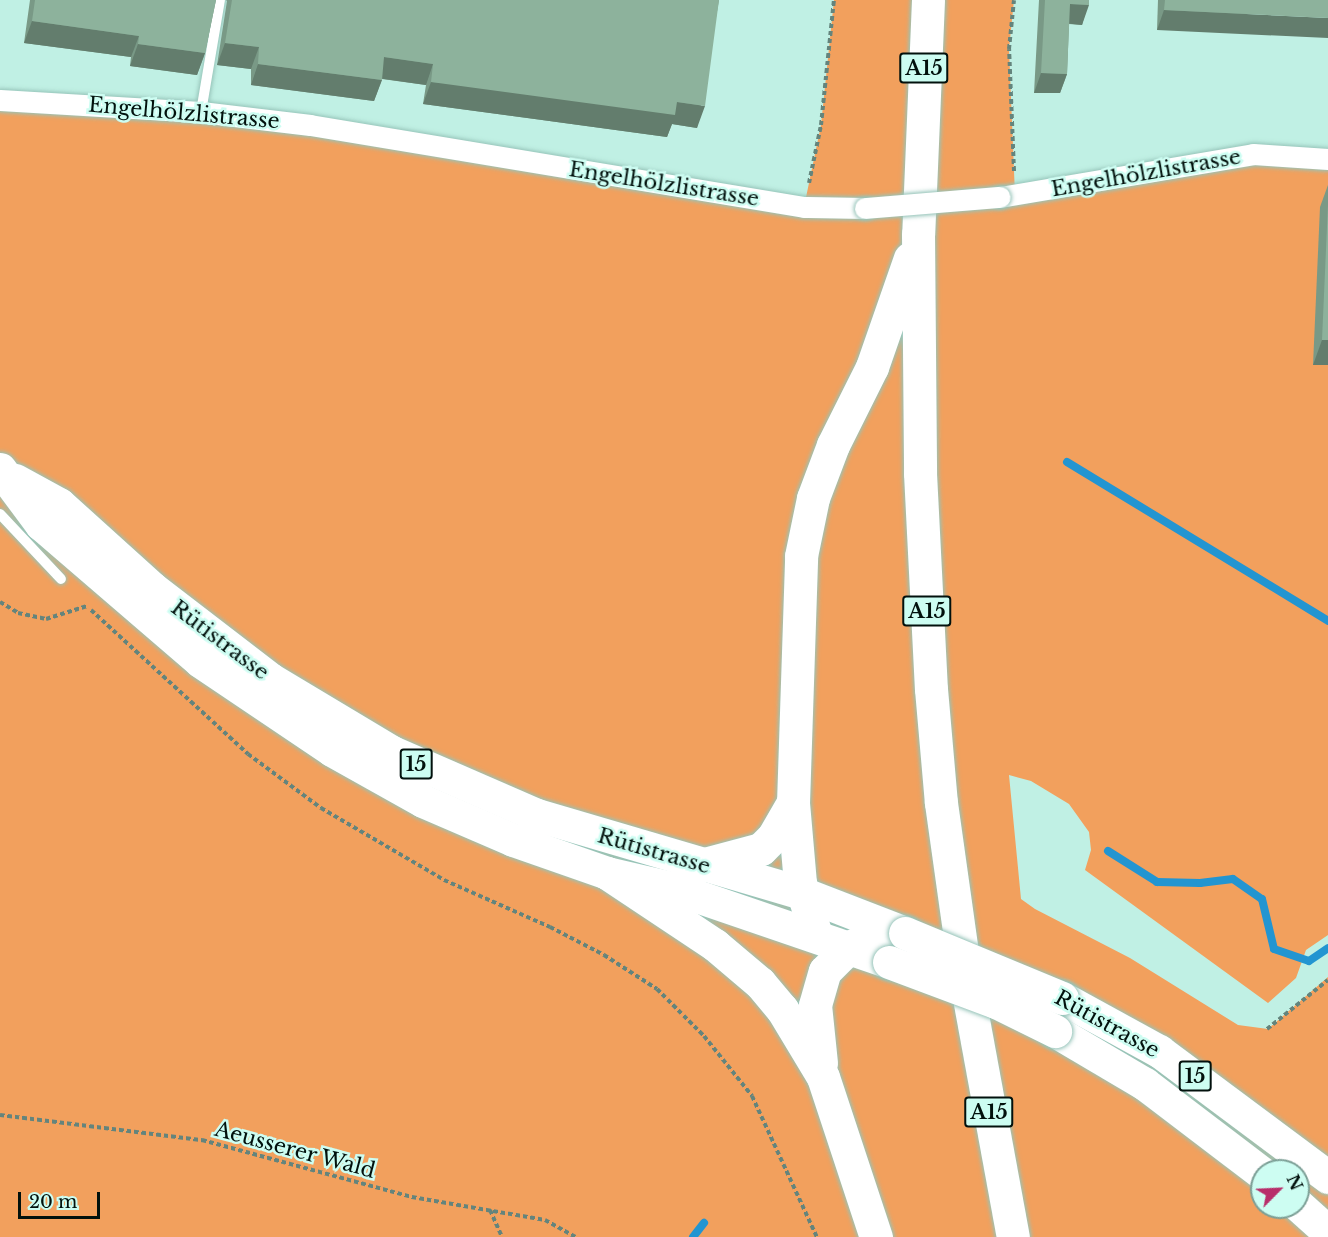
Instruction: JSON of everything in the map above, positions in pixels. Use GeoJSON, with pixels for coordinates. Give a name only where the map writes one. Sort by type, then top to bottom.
{"type":"FeatureCollection","features":[{"type":"Feature","properties":{"kind":"main road","name":"A15"},"geometry":{"type":"LineString","coordinates":[[927,0],[918,234],[921,495],[941,803],[980,1064],[1013,1237]]}},
{"type":"Feature","properties":{"kind":"main road"},"geometry":{"type":"LineString","coordinates":[[816,935],[802,893],[794,803],[796,642],[806,523],[833,445],[872,367],[918,234]]}},
{"type":"Feature","properties":{"kind":"main road","name":"Rütistrasse"},"geometry":{"type":"LineString","coordinates":[[3,476],[59,504],[152,588],[270,679],[392,752],[537,814],[701,865],[802,893],[893,939],[996,1002],[1055,1031],[1145,1084],[1250,1164]]}},
{"type":"Feature","properties":{"kind":"main road","name":"Rütistrasse"},"geometry":{"type":"LineString","coordinates":[[3,476],[41,524],[142,614],[260,704],[423,801],[513,840],[607,873],[676,889],[849,947],[893,939],[1062,998],[1159,1051],[1328,1177]]}},
{"type":"Feature","properties":{"kind":"main road"},"geometry":{"type":"LineString","coordinates":[[701,865],[747,856],[765,846],[794,803]]}},
{"type":"Feature","properties":{"kind":"main road"},"geometry":{"type":"LineString","coordinates":[[607,873],[686,924],[760,983],[782,1009],[823,1077]]}},
{"type":"Feature","properties":{"kind":"main road"},"geometry":{"type":"LineString","coordinates":[[849,947],[825,971],[818,988],[816,1029],[823,1077],[876,1237]]}},
{"type":"Feature","properties":{"kind":"main road"},"geometry":{"type":"LineString","coordinates":[[1310,1216],[1328,1232]]}},
{"type":"Feature","properties":{"kind":"street","name":"Engelhölzlistrasse"},"geometry":{"type":"LineString","coordinates":[[0,100],[201,112],[310,125],[804,207],[865,208],[1007,196],[1252,154],[1328,159]]}},
{"type":"Feature","properties":{"kind":"lane"},"geometry":{"type":"LineString","coordinates":[[201,112],[220,0]]}},
{"type":"Feature","properties":{"kind":"lane"},"geometry":{"type":"LineString","coordinates":[[0,514],[61,579]]}},
{"type":"Feature","properties":{"kind":"path"},"geometry":{"type":"LineString","coordinates":[[804,207],[822,125],[834,0]]}},
{"type":"Feature","properties":{"kind":"path"},"geometry":{"type":"LineString","coordinates":[[1007,196],[1009,49],[1014,0]]}},
{"type":"Feature","properties":{"kind":"path"},"geometry":{"type":"LineString","coordinates":[[61,579],[155,673],[248,754],[321,808],[444,880],[550,927],[657,989],[704,1036],[752,1096],[817,1237]]}},
{"type":"Feature","properties":{"kind":"path"},"geometry":{"type":"LineString","coordinates":[[0,603],[18,613],[46,619],[87,606]]}},
{"type":"Feature","properties":{"kind":"path"},"geometry":{"type":"LineString","coordinates":[[1268,1029],[1328,980]]}},
{"type":"Feature","properties":{"kind":"path","name":"Aeusserer Wald"},"geometry":{"type":"LineString","coordinates":[[0,1115],[202,1140],[412,1197],[545,1220],[576,1237]]}},
{"type":"Feature","properties":{"kind":"path"},"geometry":{"type":"LineString","coordinates":[[490,1210],[501,1237]]}},
{"type":"Feature","properties":{"kind":"shaded area"},"geometry":{"type":"Polygon","coordinates":[[[834,0],[1014,0],[1009,49],[1015,195],[1253,154],[1328,159],[1328,935],[1306,950],[1296,978],[1268,1003],[1085,870],[1091,850],[1089,832],[1069,804],[1031,781],[1009,775],[1021,899],[1035,909],[1130,958],[1238,1025],[1268,1029],[1328,977],[1328,1237],[0,1237],[0,100],[111,105],[804,207],[821,125],[834,0]]]}},
{"type":"Feature","properties":{"kind":"building"},"geometry":{"type":"Polygon","coordinates":[[[35,0],[216,0],[205,53],[138,44],[139,36],[32,21],[35,0]]]}},
{"type":"Feature","properties":{"kind":"building"},"geometry":{"type":"Polygon","coordinates":[[[232,0],[719,0],[705,106],[677,102],[675,115],[431,82],[433,64],[384,57],[382,80],[258,64],[259,47],[225,43],[232,0]]]}},
{"type":"Feature","properties":{"kind":"building"},"geometry":{"type":"Polygon","coordinates":[[[1045,0],[1089,0],[1089,5],[1070,4],[1067,74],[1041,73],[1045,0]]]}},
{"type":"Feature","properties":{"kind":"building"},"geometry":{"type":"Polygon","coordinates":[[[1165,0],[1328,0],[1328,18],[1164,10],[1165,0]]]}},
{"type":"Feature","properties":{"kind":"building"},"geometry":{"type":"Polygon","coordinates":[[[1328,204],[1328,340],[1322,340],[1328,204]]]}},
{"type":"Feature","properties":{"kind":"waterway"},"geometry":{"type":"LineString","coordinates":[[1067,462],[1328,621]]}},
{"type":"Feature","properties":{"kind":"waterway"},"geometry":{"type":"LineString","coordinates":[[1108,851],[1157,882],[1200,883],[1233,879],[1262,899],[1274,949],[1309,961],[1328,948]]}},
{"type":"Feature","properties":{"kind":"waterway"},"geometry":{"type":"LineString","coordinates":[[693,1237],[704,1223]]}}]}
